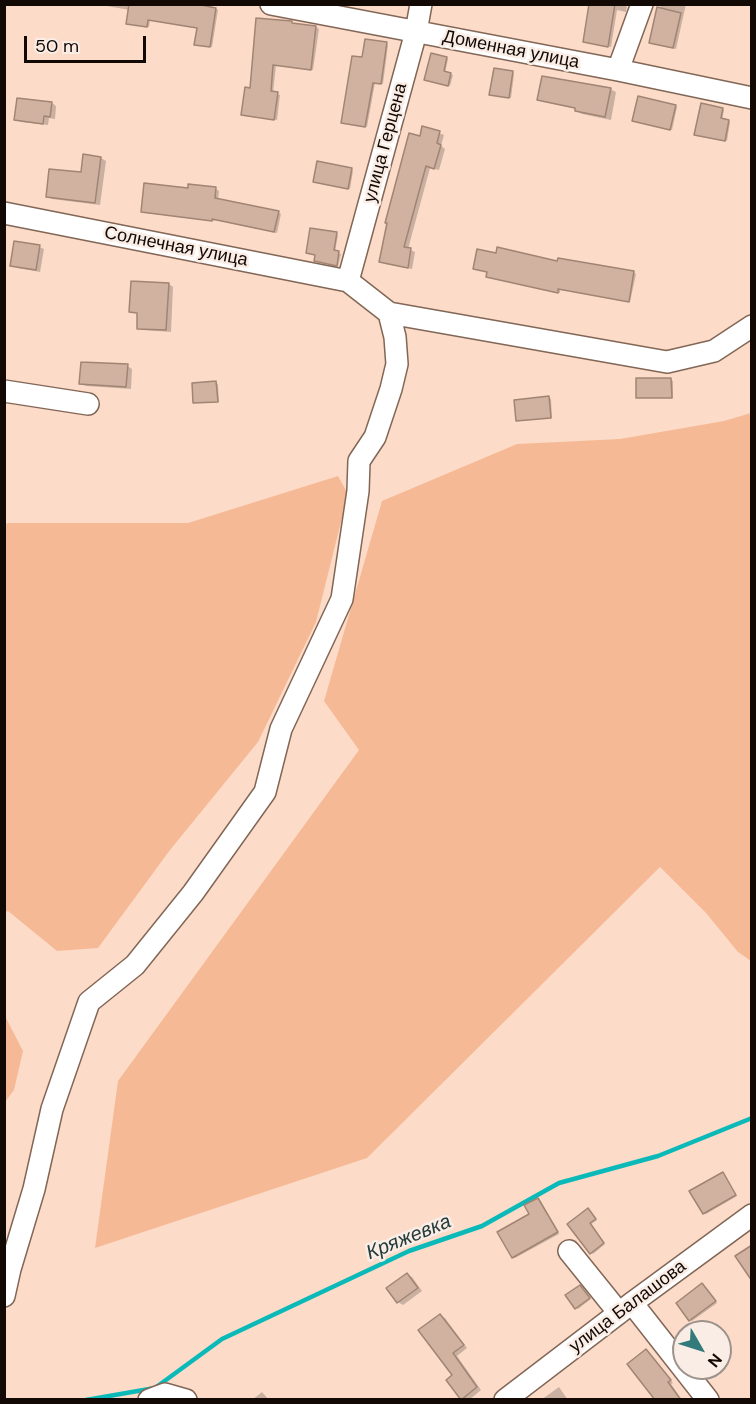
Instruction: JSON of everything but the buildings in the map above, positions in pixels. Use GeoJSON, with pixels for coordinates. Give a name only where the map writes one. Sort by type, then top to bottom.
{"type":"FeatureCollection","features":[{"type":"Feature","properties":{"kind":"street","name":"Доменная улица"},"geometry":{"type":"LineString","coordinates":[[271,4],[752,98]]}},
{"type":"Feature","properties":{"kind":"street","name":"улица Герцена"},"geometry":{"type":"LineString","coordinates":[[348,281],[416,32],[421,4]]}},
{"type":"Feature","properties":{"kind":"street"},"geometry":{"type":"LineString","coordinates":[[618,70],[642,4]]}},
{"type":"Feature","properties":{"kind":"street","name":"Солнечная улица"},"geometry":{"type":"LineString","coordinates":[[4,213],[348,281]]}},
{"type":"Feature","properties":{"kind":"street"},"geometry":{"type":"LineString","coordinates":[[348,281],[389,313],[667,362],[714,351],[752,326]]}},
{"type":"Feature","properties":{"kind":"street"},"geometry":{"type":"LineString","coordinates":[[4,1296],[34,1189],[52,1109],[89,1002],[135,965],[193,893],[265,792],[281,729],[342,599],[358,491],[359,461],[375,437],[397,364],[395,337],[389,313]]}},
{"type":"Feature","properties":{"kind":"street"},"geometry":{"type":"LineString","coordinates":[[4,391],[87,404]]}},
{"type":"Feature","properties":{"kind":"street","name":"улица Балашова"},"geometry":{"type":"LineString","coordinates":[[505,1400],[752,1215]]}},
{"type":"Feature","properties":{"kind":"street"},"geometry":{"type":"LineString","coordinates":[[569,1251],[626,1308],[708,1400]]}},
{"type":"Feature","properties":{"kind":"street"},"geometry":{"type":"LineString","coordinates":[[149,1400],[165,1394],[186,1400]]}},
{"type":"Feature","properties":{"kind":"shaded area"},"geometry":{"type":"Polygon","coordinates":[[[751,413],[751,961],[738,952],[706,913],[660,867],[367,1158],[95,1248],[118,1081],[359,750],[324,701],[382,501],[517,444],[620,439],[724,421],[751,413]]]}},
{"type":"Feature","properties":{"kind":"shaded area"},"geometry":{"type":"Polygon","coordinates":[[[338,476],[348,494],[316,622],[258,742],[170,850],[98,948],[57,951],[8,911],[5,912],[5,524],[188,523],[338,476]]]}},
{"type":"Feature","properties":{"kind":"shaded area"},"geometry":{"type":"Polygon","coordinates":[[[5,1016],[23,1051],[14,1090],[5,1102],[5,1016]]]}},
{"type":"Feature","properties":{"kind":"waterway","name":"Кряжевка"},"geometry":{"type":"LineString","coordinates":[[86,1400],[155,1388],[222,1339],[409,1251],[482,1226],[559,1183],[658,1156],[752,1118]]}}]}
